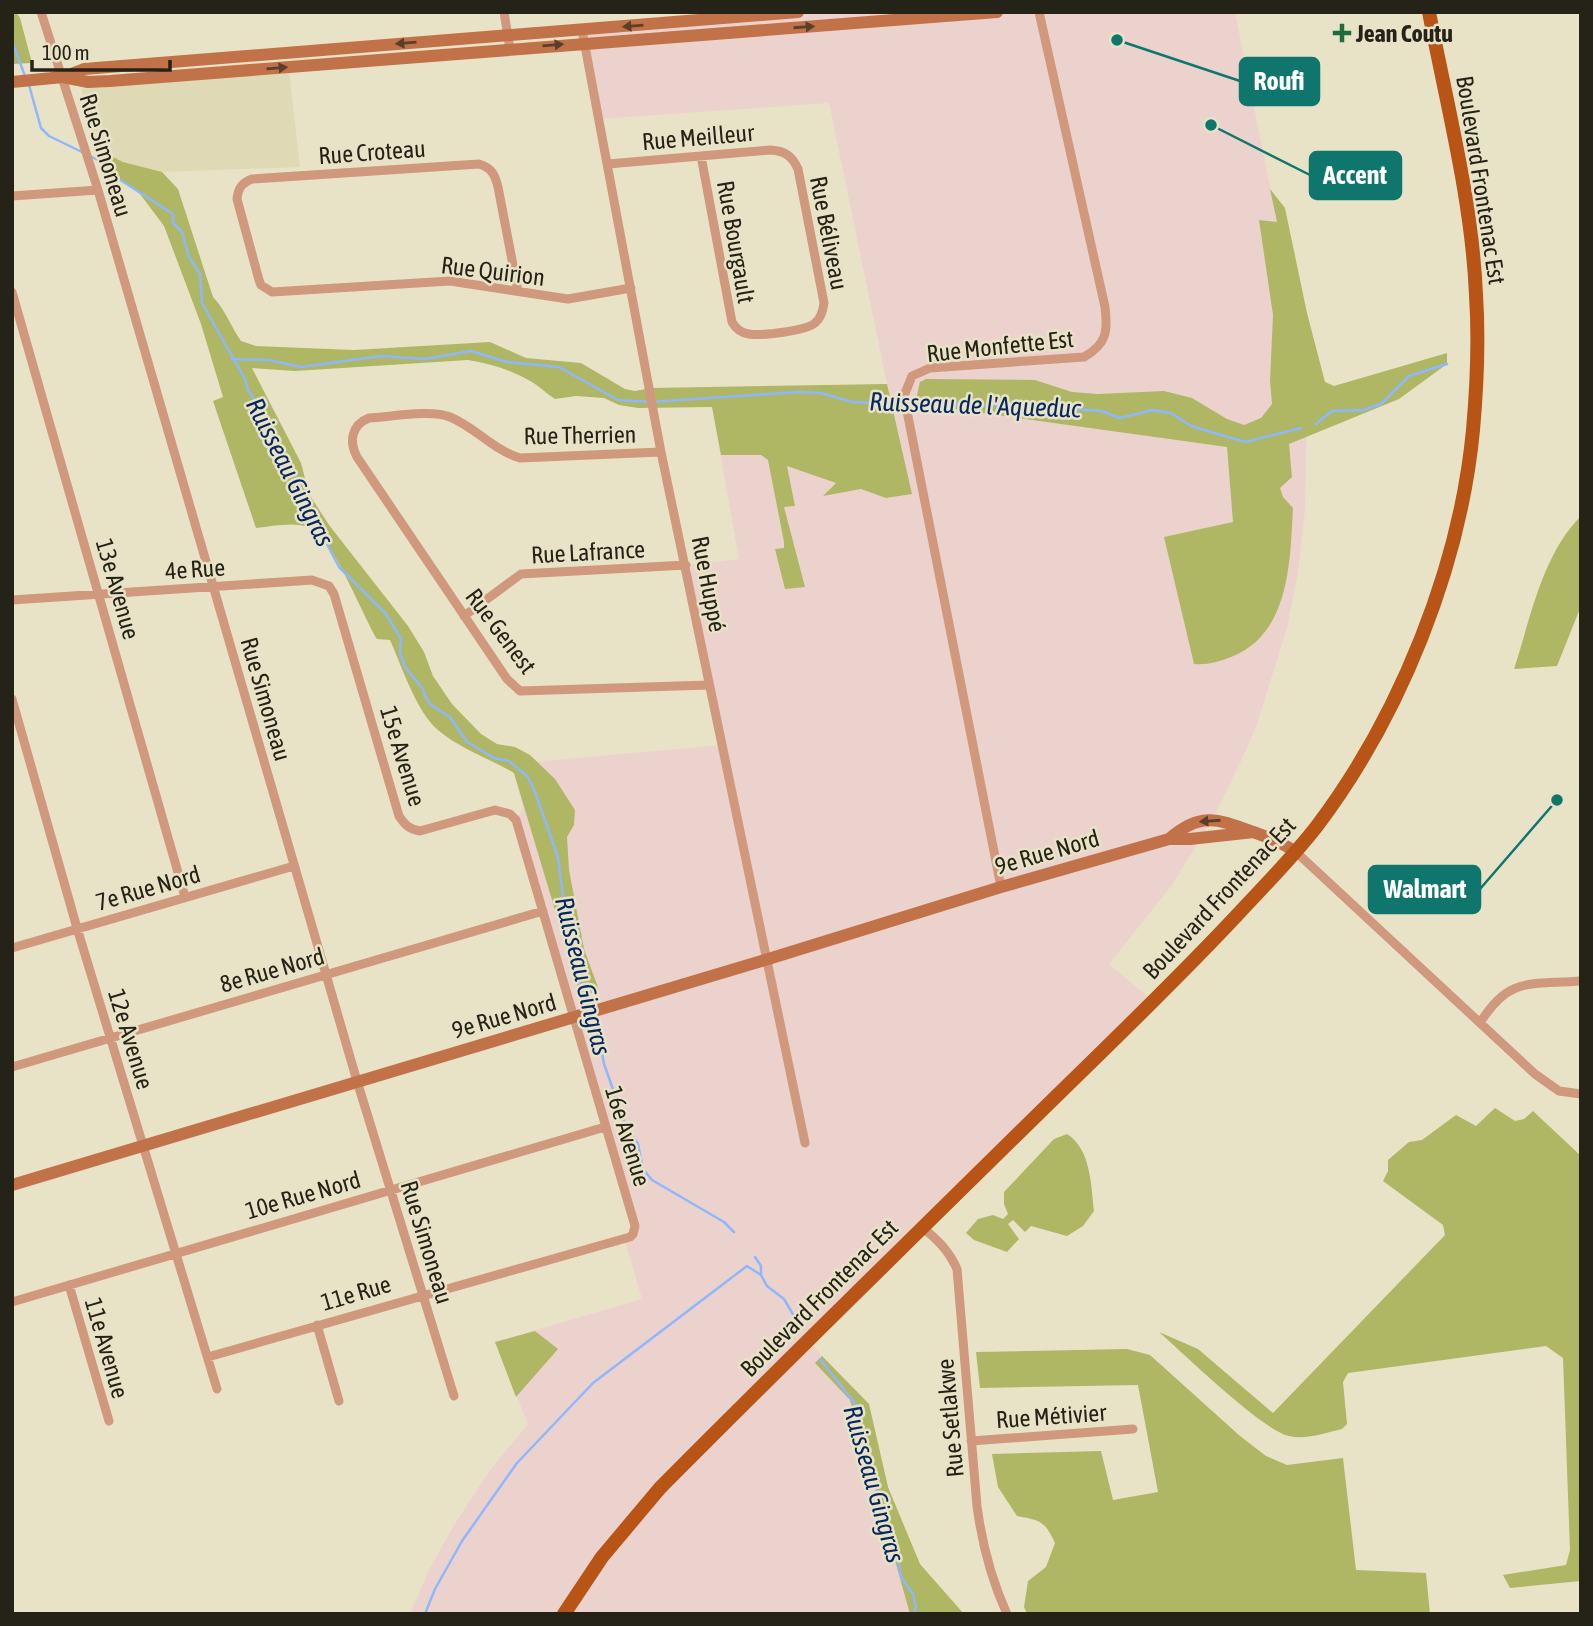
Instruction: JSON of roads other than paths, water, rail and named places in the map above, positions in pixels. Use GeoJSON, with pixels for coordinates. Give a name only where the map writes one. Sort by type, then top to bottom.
{"type":"FeatureCollection","features":[{"type":"Feature","properties":{"kind":"main road","name":"Boulevard Frontenac Est"},"geometry":{"type":"LineString","coordinates":[[564,1614],[602,1557],[660,1488],[1170,984],[1296,852],[1358,764],[1399,689],[1434,599],[1449,551],[1468,470],[1477,377],[1476,292],[1468,218],[1429,12]]}},
{"type":"Feature","properties":{"kind":"street","name":"Rue Simoneau"},"geometry":{"type":"LineString","coordinates":[[41,12],[85,148],[357,1081],[454,1396]]}},
{"type":"Feature","properties":{"kind":"street"},"geometry":{"type":"LineString","coordinates":[[504,12],[510,49]]}},
{"type":"Feature","properties":{"kind":"street"},"geometry":{"type":"LineString","coordinates":[[63,77],[88,82],[110,81],[510,49],[583,36],[753,14],[798,12]]}},
{"type":"Feature","properties":{"kind":"street"},"geometry":{"type":"LineString","coordinates":[[17,82],[63,77],[84,69],[508,34],[583,36],[756,30],[997,12]]}},
{"type":"Feature","properties":{"kind":"street","name":"Rue Monfette Est"},"geometry":{"type":"LineString","coordinates":[[1000,887],[904,396],[912,376],[930,368],[1084,357],[1096,351],[1106,333],[1105,307],[1039,12]]}},
{"type":"Feature","properties":{"kind":"street"},"geometry":{"type":"LineString","coordinates":[[753,14],[756,30]]}},
{"type":"Feature","properties":{"kind":"street","name":"Rue Huppé"},"geometry":{"type":"LineString","coordinates":[[583,36],[661,452],[805,1143]]}},
{"type":"Feature","properties":{"kind":"street","name":"Rue Meilleur"},"geometry":{"type":"LineString","coordinates":[[608,164],[771,150],[779,150],[791,156]]}},
{"type":"Feature","properties":{"kind":"street","name":"Rue Bourgault"},"geometry":{"type":"LineString","coordinates":[[701,156],[732,322],[740,331]]}},
{"type":"Feature","properties":{"kind":"street","name":"Rue Béliveau"},"geometry":{"type":"LineString","coordinates":[[740,331],[752,334],[804,328],[816,322],[823,310],[798,169],[791,156]]}},
{"type":"Feature","properties":{"kind":"street","name":"Rue Croteau"},"geometry":{"type":"LineString","coordinates":[[267,289],[259,280],[237,199],[241,185],[245,182],[261,178],[479,164],[487,167],[496,178],[518,291]]}},
{"type":"Feature","properties":{"kind":"street"},"geometry":{"type":"LineString","coordinates":[[12,197],[97,190]]}},
{"type":"Feature","properties":{"kind":"street","name":"Rue Quirion"},"geometry":{"type":"LineString","coordinates":[[267,289],[272,292],[450,281],[568,299],[631,288]]}},
{"type":"Feature","properties":{"kind":"street","name":"13e Avenue"},"geometry":{"type":"LineString","coordinates":[[12,292],[185,897]]}},
{"type":"Feature","properties":{"kind":"street","name":"Rue Therrien"},"geometry":{"type":"LineString","coordinates":[[352,435],[362,421],[369,418],[438,414],[459,421],[499,449],[520,458],[661,452]]}},
{"type":"Feature","properties":{"kind":"street","name":"Rue Genest"},"geometry":{"type":"LineString","coordinates":[[352,435],[351,443],[357,457],[464,616],[508,679],[520,691],[709,685]]}},
{"type":"Feature","properties":{"kind":"street","name":"Rue Lafrance"},"geometry":{"type":"LineString","coordinates":[[464,616],[521,574],[686,565]]}},
{"type":"Feature","properties":{"kind":"street","name":"4e Rue"},"geometry":{"type":"LineString","coordinates":[[12,600],[312,580],[328,586],[334,594]]}},
{"type":"Feature","properties":{"kind":"street","name":"15e Avenue"},"geometry":{"type":"LineString","coordinates":[[334,594],[399,816],[404,824],[412,830],[420,831],[495,810],[510,814]]}},
{"type":"Feature","properties":{"kind":"street","name":"12e Avenue"},"geometry":{"type":"LineString","coordinates":[[12,699],[77,928],[217,1389]]}},
{"type":"Feature","properties":{"kind":"street","name":"16e Avenue"},"geometry":{"type":"LineString","coordinates":[[510,814],[516,820],[635,1230]]}},
{"type":"Feature","properties":{"kind":"street","name":"9e Rue Nord"},"geometry":{"type":"LineString","coordinates":[[12,1185],[1000,887],[1169,839],[1182,828],[1212,820],[1230,822],[1276,839],[1296,852],[1553,1088],[1565,1093],[1581,1094]]}},
{"type":"Feature","properties":{"kind":"street","name":"7e Rue Nord"},"geometry":{"type":"LineString","coordinates":[[12,948],[294,866]]}},
{"type":"Feature","properties":{"kind":"street","name":"8e Rue Nord"},"geometry":{"type":"LineString","coordinates":[[12,1067],[543,911]]}},
{"type":"Feature","properties":{"kind":"street"},"geometry":{"type":"LineString","coordinates":[[1480,1023],[1505,992],[1518,986],[1581,981]]}},
{"type":"Feature","properties":{"kind":"street","name":"10e Rue Nord"},"geometry":{"type":"LineString","coordinates":[[12,1302],[605,1127]]}},
{"type":"Feature","properties":{"kind":"street","name":"Rue Setlakwe"},"geometry":{"type":"LineString","coordinates":[[923,1228],[937,1239],[951,1256],[957,1269],[976,1506],[991,1574],[1007,1614]]}},
{"type":"Feature","properties":{"kind":"street","name":"11e Rue"},"geometry":{"type":"LineString","coordinates":[[208,1357],[630,1237],[635,1230]]}},
{"type":"Feature","properties":{"kind":"street","name":"11e Avenue"},"geometry":{"type":"LineString","coordinates":[[69,1285],[108,1421]]}},
{"type":"Feature","properties":{"kind":"street"},"geometry":{"type":"LineString","coordinates":[[317,1325],[339,1401]]}},
{"type":"Feature","properties":{"kind":"street","name":"Rue Métivier"},"geometry":{"type":"LineString","coordinates":[[971,1441],[1133,1429]]}},
{"type":"Feature","properties":{"kind":"waterway"},"geometry":{"type":"LineString","coordinates":[[12,41],[25,76]]}},
{"type":"Feature","properties":{"kind":"waterway"},"geometry":{"type":"LineString","coordinates":[[29,85],[41,128],[49,136],[84,153]]}},
{"type":"Feature","properties":{"kind":"waterway","name":"Ruisseau Gingras"},"geometry":{"type":"LineString","coordinates":[[90,156],[105,164],[108,172],[173,214],[173,223],[182,232],[189,257],[200,274],[202,303],[262,411],[270,433],[299,481],[305,512],[318,527],[339,567],[386,614],[401,639],[400,653],[405,667],[423,689],[431,705],[450,717],[467,742],[494,758],[509,761],[528,777],[558,857],[565,912],[579,956],[580,983],[593,1006]]}},
{"type":"Feature","properties":{"kind":"waterway","name":"Ruisseau de l'Aqueduc"},"geometry":{"type":"LineString","coordinates":[[232,359],[269,360],[301,367],[382,356],[425,359],[471,351],[507,362],[559,367],[618,400],[650,402],[797,392],[821,393],[852,402],[876,403],[883,407],[903,403]]}},
{"type":"Feature","properties":{"kind":"waterway","name":"Ruisseau de l'Aqueduc"},"geometry":{"type":"LineString","coordinates":[[1316,424],[1332,411],[1363,410],[1381,404],[1409,376],[1447,364]]}},
{"type":"Feature","properties":{"kind":"waterway","name":"Ruisseau de l'Aqueduc"},"geometry":{"type":"LineString","coordinates":[[909,401],[916,399],[981,406],[1043,404],[1101,411],[1120,418],[1152,410],[1171,413],[1191,426],[1245,442],[1301,428]]}},
{"type":"Feature","properties":{"kind":"waterway","name":"Ruisseau Gingras"},"geometry":{"type":"LineString","coordinates":[[595,1016],[604,1064],[626,1126],[638,1144],[643,1169],[652,1180],[724,1222],[734,1232]]}},
{"type":"Feature","properties":{"kind":"waterway","name":"Ruisseau Gingras"},"geometry":{"type":"LineString","coordinates":[[755,1257],[761,1266],[761,1275],[767,1286],[784,1299],[798,1323]]}},
{"type":"Feature","properties":{"kind":"waterway"},"geometry":{"type":"LineString","coordinates":[[425,1614],[435,1589],[462,1541],[517,1463],[593,1383],[747,1266],[761,1275]]}},
{"type":"Feature","properties":{"kind":"waterway","name":"Ruisseau Gingras"},"geometry":{"type":"LineString","coordinates":[[820,1359],[856,1405],[868,1464],[897,1554],[901,1577],[913,1594],[916,1607],[914,1614]]}},
{"type":"Feature","properties":{"kind":"place","name":"Jean Coutu"},"geometry":{"type":"Point","coordinates":[1342,33]}},
{"type":"Feature","properties":{"kind":"place","name":"Roufi"},"geometry":{"type":"Point","coordinates":[1117,40]}},
{"type":"Feature","properties":{"kind":"place","name":"Accent"},"geometry":{"type":"Point","coordinates":[1211,125]}},
{"type":"Feature","properties":{"kind":"place","name":"Walmart"},"geometry":{"type":"Point","coordinates":[1557,800]}}]}
